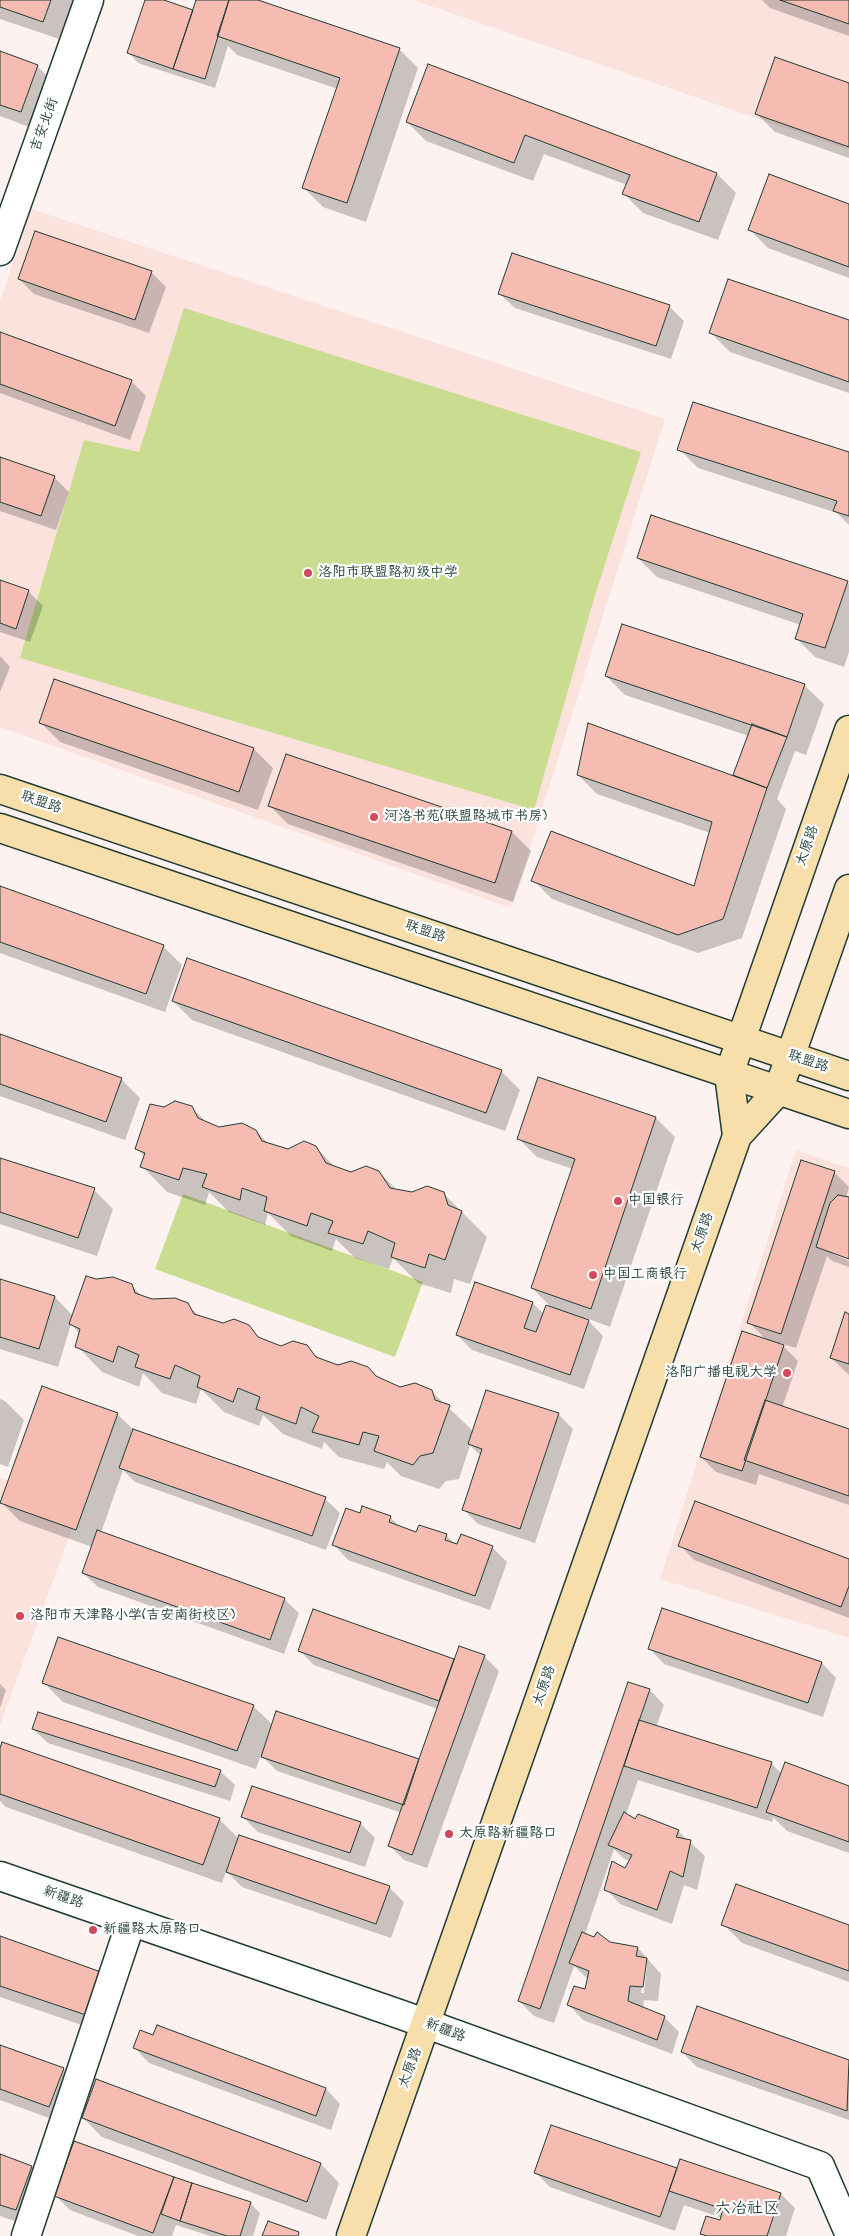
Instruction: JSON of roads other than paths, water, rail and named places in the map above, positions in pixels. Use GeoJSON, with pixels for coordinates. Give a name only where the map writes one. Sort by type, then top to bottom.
{"type":"FeatureCollection","features":[{"type":"Feature","properties":{"kind":"main road","name":"太原路"},"geometry":{"type":"LineString","coordinates":[[737,1136],[730,1074],[849,730]]}},
{"type":"Feature","properties":{"kind":"main road","name":"联盟路"},"geometry":{"type":"LineString","coordinates":[[0,789],[849,1076]]}},
{"type":"Feature","properties":{"kind":"main road"},"geometry":{"type":"LineString","coordinates":[[0,828],[849,1114]]}},
{"type":"Feature","properties":{"kind":"main road","name":"太原路"},"geometry":{"type":"LineString","coordinates":[[351,2236],[427,2024],[737,1136],[778,1090],[849,889]]}},
{"type":"Feature","properties":{"kind":"street","name":"吉安北街"},"geometry":{"type":"LineString","coordinates":[[0,251],[89,0]]}},
{"type":"Feature","properties":{"kind":"street","name":"新疆路"},"geometry":{"type":"LineString","coordinates":[[0,1876],[427,2024],[820,2166],[849,2233]]}},
{"type":"Feature","properties":{"kind":"street"},"geometry":{"type":"LineString","coordinates":[[26,2236],[131,1922]]}},
{"type":"Feature","properties":{"kind":"place","name":"洛阳市联盟路初级中学"},"geometry":{"type":"Point","coordinates":[308,573]}},
{"type":"Feature","properties":{"kind":"place","name":"河洛书苑(联盟路城市书房)"},"geometry":{"type":"Point","coordinates":[374,817]}},
{"type":"Feature","properties":{"kind":"place","name":"中国银行"},"geometry":{"type":"Point","coordinates":[618,1201]}},
{"type":"Feature","properties":{"kind":"place","name":"中国工商银行"},"geometry":{"type":"Point","coordinates":[593,1275]}},
{"type":"Feature","properties":{"kind":"place","name":"洛阳广播电视大学"},"geometry":{"type":"Point","coordinates":[787,1373]}},
{"type":"Feature","properties":{"kind":"place","name":"洛阳市天津路小学(吉安南街校区)"},"geometry":{"type":"Point","coordinates":[20,1616]}},
{"type":"Feature","properties":{"kind":"place","name":"太原路新疆路口"},"geometry":{"type":"Point","coordinates":[449,1834]}},
{"type":"Feature","properties":{"kind":"place","name":"新疆路太原路口"},"geometry":{"type":"Point","coordinates":[93,1930]}},
{"type":"Feature","properties":{"kind":"district","name":"六冶社区"},"geometry":{"type":"Point","coordinates":[747,2210]}}]}
